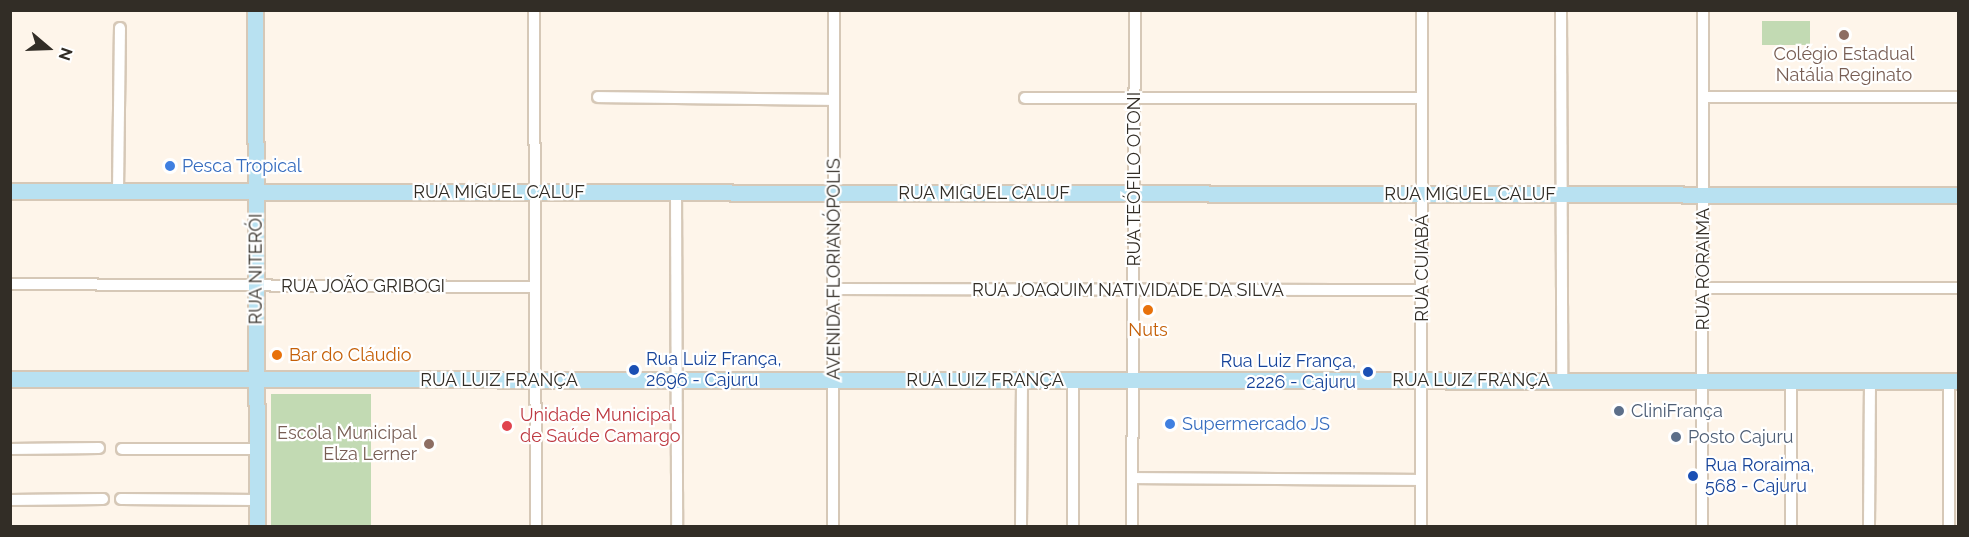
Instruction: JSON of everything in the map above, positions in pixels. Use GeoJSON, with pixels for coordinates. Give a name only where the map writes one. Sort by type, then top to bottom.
{"type":"FeatureCollection","features":[{"type":"Feature","properties":{"kind":"main road","name":"RUA NITERÓI"},"geometry":{"type":"LineString","coordinates":[[255,10],[257,526]]}},
{"type":"Feature","properties":{"kind":"main road","name":"RUA MIGUEL CALUF"},"geometry":{"type":"LineString","coordinates":[[10,191],[1959,195]]}},
{"type":"Feature","properties":{"kind":"main road","name":"RUA LUIZ FRANÇA"},"geometry":{"type":"LineString","coordinates":[[10,379],[1954,381]]}},
{"type":"Feature","properties":{"kind":"street"},"geometry":{"type":"LineString","coordinates":[[534,10],[536,526]]}},
{"type":"Feature","properties":{"kind":"street","name":"AVENIDA FLORIANÓPOLIS"},"geometry":{"type":"LineString","coordinates":[[833,526],[834,10]]}},
{"type":"Feature","properties":{"kind":"street","name":"RUA TEÓFILO OTONI"},"geometry":{"type":"LineString","coordinates":[[1132,526],[1135,10]]}},
{"type":"Feature","properties":{"kind":"street","name":"RUA CUIABÁ"},"geometry":{"type":"LineString","coordinates":[[1421,526],[1422,10]]}},
{"type":"Feature","properties":{"kind":"street"},"geometry":{"type":"LineString","coordinates":[[1561,10],[1562,380]]}},
{"type":"Feature","properties":{"kind":"street","name":"RUA RORAIMA"},"geometry":{"type":"LineString","coordinates":[[1702,526],[1703,10]]}},
{"type":"Feature","properties":{"kind":"street"},"geometry":{"type":"LineString","coordinates":[[118,191],[120,28]]}},
{"type":"Feature","properties":{"kind":"street"},"geometry":{"type":"LineString","coordinates":[[1703,97],[1959,97]]}},
{"type":"Feature","properties":{"kind":"street"},"geometry":{"type":"LineString","coordinates":[[598,98],[834,100]]}},
{"type":"Feature","properties":{"kind":"street"},"geometry":{"type":"LineString","coordinates":[[1025,98],[1422,98]]}},
{"type":"Feature","properties":{"kind":"street"},"geometry":{"type":"LineString","coordinates":[[676,192],[676,526]]}},
{"type":"Feature","properties":{"kind":"street","name":"RUA JOÃO GRIBOGI"},"geometry":{"type":"LineString","coordinates":[[10,284],[535,287]]}},
{"type":"Feature","properties":{"kind":"street"},"geometry":{"type":"LineString","coordinates":[[1703,288],[1959,288]]}},
{"type":"Feature","properties":{"kind":"street","name":"RUA JOAQUIM NATIVIDADE DA SILVA"},"geometry":{"type":"LineString","coordinates":[[834,289],[1422,290]]}},
{"type":"Feature","properties":{"kind":"street"},"geometry":{"type":"LineString","coordinates":[[1021,526],[1023,380]]}},
{"type":"Feature","properties":{"kind":"street"},"geometry":{"type":"LineString","coordinates":[[1073,380],[1073,526]]}},
{"type":"Feature","properties":{"kind":"street"},"geometry":{"type":"LineString","coordinates":[[1791,381],[1791,526]]}},
{"type":"Feature","properties":{"kind":"street"},"geometry":{"type":"LineString","coordinates":[[1869,526],[1870,381]]}},
{"type":"Feature","properties":{"kind":"street"},"geometry":{"type":"LineString","coordinates":[[1949,526],[1954,381]]}},
{"type":"Feature","properties":{"kind":"street"},"geometry":{"type":"LineString","coordinates":[[10,449],[99,448]]}},
{"type":"Feature","properties":{"kind":"street"},"geometry":{"type":"LineString","coordinates":[[122,448],[256,449]]}},
{"type":"Feature","properties":{"kind":"street"},"geometry":{"type":"LineString","coordinates":[[1132,478],[1421,480]]}},
{"type":"Feature","properties":{"kind":"street"},"geometry":{"type":"LineString","coordinates":[[10,500],[103,499]]}},
{"type":"Feature","properties":{"kind":"street"},"geometry":{"type":"LineString","coordinates":[[121,499],[257,500]]}},
{"type":"Feature","properties":{"kind":"green space"},"geometry":{"type":"Polygon","coordinates":[[[1762,21],[1810,21],[1810,45],[1762,45],[1762,21]]]}},
{"type":"Feature","properties":{"kind":"green space"},"geometry":{"type":"Polygon","coordinates":[[[271,394],[371,394],[371,526],[271,526],[271,394]]]}},
{"type":"Feature","properties":{"kind":"place","name":"Colégio Estadual Natália Reginato"},"geometry":{"type":"Point","coordinates":[1844,35]}},
{"type":"Feature","properties":{"kind":"place","name":"Pesca Tropical"},"geometry":{"type":"Point","coordinates":[170,166]}},
{"type":"Feature","properties":{"kind":"place","name":"Nuts"},"geometry":{"type":"Point","coordinates":[1148,310]}},
{"type":"Feature","properties":{"kind":"place","name":"Bar do Cláudio"},"geometry":{"type":"Point","coordinates":[277,355]}},
{"type":"Feature","properties":{"kind":"place","name":"Rua Luiz França, 2696 - Cajuru"},"geometry":{"type":"Point","coordinates":[634,370]}},
{"type":"Feature","properties":{"kind":"place","name":"Rua Luiz França, 2226 - Cajuru"},"geometry":{"type":"Point","coordinates":[1368,372]}},
{"type":"Feature","properties":{"kind":"place","name":"CliniFrança"},"geometry":{"type":"Point","coordinates":[1619,411]}},
{"type":"Feature","properties":{"kind":"place","name":"Supermercado JS"},"geometry":{"type":"Point","coordinates":[1170,424]}},
{"type":"Feature","properties":{"kind":"place","name":"Unidade Municipal de Saúde Camargo"},"geometry":{"type":"Point","coordinates":[507,426]}},
{"type":"Feature","properties":{"kind":"place","name":"Posto Cajuru"},"geometry":{"type":"Point","coordinates":[1676,437]}},
{"type":"Feature","properties":{"kind":"place","name":"Escola Municipal Elza Lerner"},"geometry":{"type":"Point","coordinates":[429,444]}},
{"type":"Feature","properties":{"kind":"place","name":"Rua Roraima, 568 - Cajuru"},"geometry":{"type":"Point","coordinates":[1693,476]}}]}
